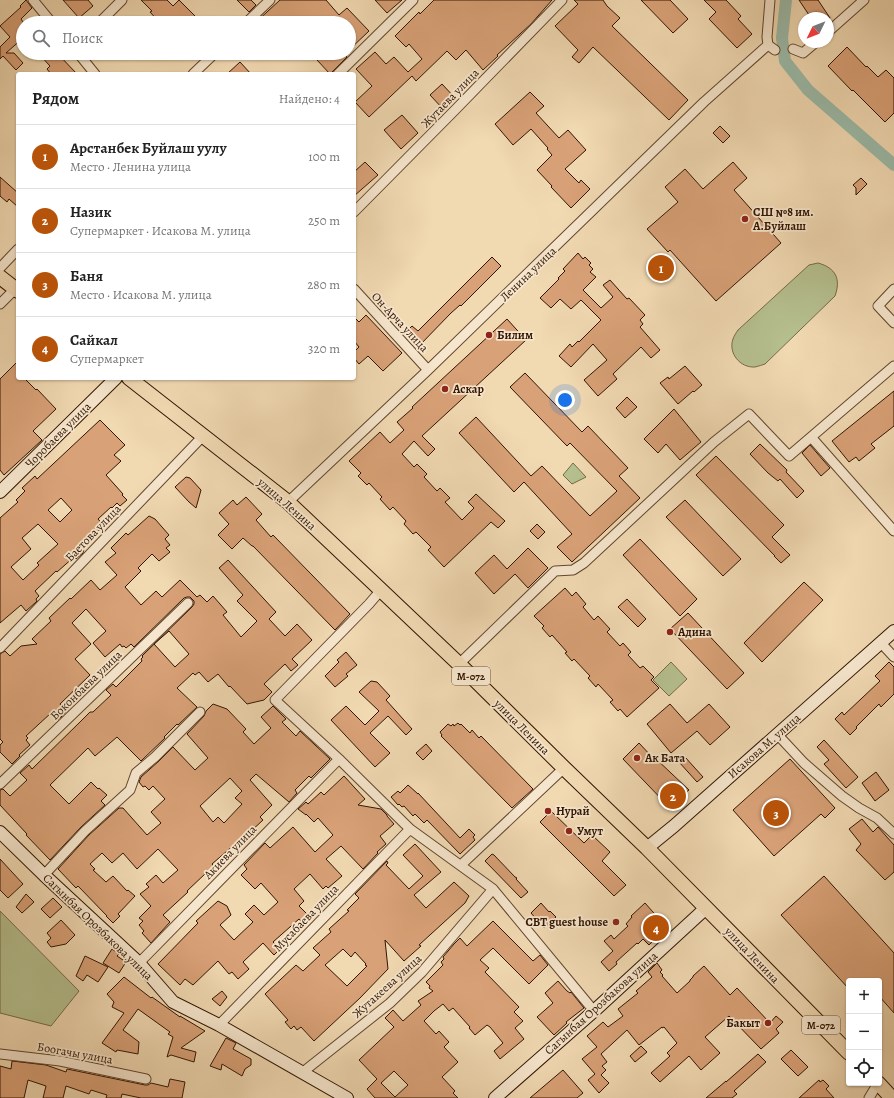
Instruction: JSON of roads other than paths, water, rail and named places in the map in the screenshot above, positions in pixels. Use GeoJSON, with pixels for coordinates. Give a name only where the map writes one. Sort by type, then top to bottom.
{"type":"FeatureCollection","features":[{"type":"Feature","properties":{"kind":"main road"},"geometry":{"type":"LineString","coordinates":[[0,277],[16,290]]}},
{"type":"Feature","properties":{"kind":"main road","name":"улица Ленина"},"geometry":{"type":"LineString","coordinates":[[132,380],[288,502],[459,664],[647,848],[846,1050]]}},
{"type":"Feature","properties":{"kind":"main road"},"geometry":{"type":"LineString","coordinates":[[881,1086],[892,1098]]}},
{"type":"Feature","properties":{"kind":"street"},"geometry":{"type":"LineString","coordinates":[[33,0],[46,16]]}},
{"type":"Feature","properties":{"kind":"street"},"geometry":{"type":"LineString","coordinates":[[106,16],[122,0]]}},
{"type":"Feature","properties":{"kind":"street"},"geometry":{"type":"LineString","coordinates":[[253,16],[270,0]]}},
{"type":"Feature","properties":{"kind":"street"},"geometry":{"type":"LineString","coordinates":[[356,56],[413,0]]}},
{"type":"Feature","properties":{"kind":"street","name":"Жутаева улица"},"geometry":{"type":"LineString","coordinates":[[356,210],[562,0]]}},
{"type":"Feature","properties":{"kind":"street","name":"Ленина улица"},"geometry":{"type":"LineString","coordinates":[[288,502],[428,370],[704,102],[771,48],[767,38],[770,0]]}},
{"type":"Feature","properties":{"kind":"street"},"geometry":{"type":"LineString","coordinates":[[834,27],[864,0]]}},
{"type":"Feature","properties":{"kind":"street"},"geometry":{"type":"LineString","coordinates":[[793,49],[803,53],[809,48]]}},
{"type":"Feature","properties":{"kind":"street"},"geometry":{"type":"LineString","coordinates":[[84,60],[93,72]]}},
{"type":"Feature","properties":{"kind":"street"},"geometry":{"type":"LineString","coordinates":[[195,72],[208,60]]}},
{"type":"Feature","properties":{"kind":"street"},"geometry":{"type":"LineString","coordinates":[[340,72],[352,60]]}},
{"type":"Feature","properties":{"kind":"street"},"geometry":{"type":"LineString","coordinates":[[0,268],[16,251]]}},
{"type":"Feature","properties":{"kind":"street"},"geometry":{"type":"LineString","coordinates":[[894,289],[878,306],[894,323]]}},
{"type":"Feature","properties":{"kind":"street"},"geometry":{"type":"LineString","coordinates":[[0,304],[16,290]]}},
{"type":"Feature","properties":{"kind":"street","name":"Он-Арча улица"},"geometry":{"type":"LineString","coordinates":[[356,291],[428,370]]}},
{"type":"Feature","properties":{"kind":"street"},"geometry":{"type":"LineString","coordinates":[[459,664],[555,571],[573,570],[584,563],[714,442],[749,414],[789,456],[894,366]]}},
{"type":"Feature","properties":{"kind":"street","name":"Чоробаева улица"},"geometry":{"type":"LineString","coordinates":[[0,492],[114,380]]}},
{"type":"Feature","properties":{"kind":"street","name":"Баетова улица"},"geometry":{"type":"LineString","coordinates":[[0,648],[203,436]]}},
{"type":"Feature","properties":{"kind":"street"},"geometry":{"type":"LineString","coordinates":[[811,437],[894,531]]}},
{"type":"Feature","properties":{"kind":"street"},"geometry":{"type":"LineString","coordinates":[[381,590],[370,604],[275,700],[339,759],[410,829],[493,889],[594,1011]]}},
{"type":"Feature","properties":{"kind":"street","name":"Боконбаева улица"},"geometry":{"type":"LineString","coordinates":[[0,784],[188,603]]}},
{"type":"Feature","properties":{"kind":"street","name":"Исакова М. улица"},"geometry":{"type":"LineString","coordinates":[[647,848],[894,631]]}},
{"type":"Feature","properties":{"kind":"street"},"geometry":{"type":"LineString","coordinates":[[880,643],[894,657]]}},
{"type":"Feature","properties":{"kind":"street"},"geometry":{"type":"LineString","coordinates":[[44,875],[85,831],[130,790],[136,773],[155,757],[200,712]]}},
{"type":"Feature","properties":{"kind":"street"},"geometry":{"type":"LineString","coordinates":[[777,734],[804,763],[842,796],[877,818],[894,834]]}},
{"type":"Feature","properties":{"kind":"street","name":"Акиева улица"},"geometry":{"type":"LineString","coordinates":[[139,963],[339,759]]}},
{"type":"Feature","properties":{"kind":"street"},"geometry":{"type":"LineString","coordinates":[[461,865],[564,768]]}},
{"type":"Feature","properties":{"kind":"street","name":"Мусабаева улица"},"geometry":{"type":"LineString","coordinates":[[219,1025],[410,829]]}},
{"type":"Feature","properties":{"kind":"street","name":"Сагынбая Орозбакова улица"},"geometry":{"type":"LineString","coordinates":[[0,832],[139,963],[173,1002],[219,1025],[347,1098]]}},
{"type":"Feature","properties":{"kind":"street","name":"Жутакеева улица"},"geometry":{"type":"LineString","coordinates":[[303,1072],[390,1003],[422,972],[493,889]]}},
{"type":"Feature","properties":{"kind":"street","name":"Сагынбая Орозбакова улица"},"geometry":{"type":"LineString","coordinates":[[495,1098],[594,1011],[706,908]]}},
{"type":"Feature","properties":{"kind":"street","name":"Боогачы улица"},"geometry":{"type":"LineString","coordinates":[[0,1054],[60,1061],[146,1079]]}},
{"type":"Feature","properties":{"kind":"street"},"geometry":{"type":"LineString","coordinates":[[869,1098],[876,1086]]}},
{"type":"Feature","properties":{"kind":"waterway"},"geometry":{"type":"LineString","coordinates":[[786,0],[782,38],[785,61],[808,90],[894,165]]}},
{"type":"Feature","properties":{"kind":"place","name":"СШ №8 им. А.Буйлаш"},"geometry":{"type":"Point","coordinates":[745,219]}},
{"type":"Feature","properties":{"kind":"place","name":"Арстанбек Буйлаш уулу"},"geometry":{"type":"Point","coordinates":[661,268]}},
{"type":"Feature","properties":{"kind":"place","name":"Билим"},"geometry":{"type":"Point","coordinates":[489,335]}},
{"type":"Feature","properties":{"kind":"place","name":"Аскар"},"geometry":{"type":"Point","coordinates":[445,389]}},
{"type":"Feature","properties":{"kind":"place","name":"Адина"},"geometry":{"type":"Point","coordinates":[670,632]}},
{"type":"Feature","properties":{"kind":"place","name":"Ак Бата"},"geometry":{"type":"Point","coordinates":[637,758]}},
{"type":"Feature","properties":{"kind":"place","name":"Назик"},"geometry":{"type":"Point","coordinates":[673,796]}},
{"type":"Feature","properties":{"kind":"place","name":"Нурай"},"geometry":{"type":"Point","coordinates":[548,811]}},
{"type":"Feature","properties":{"kind":"place","name":"Баня"},"geometry":{"type":"Point","coordinates":[776,813]}},
{"type":"Feature","properties":{"kind":"place","name":"Умут"},"geometry":{"type":"Point","coordinates":[569,831]}},
{"type":"Feature","properties":{"kind":"place","name":"CBT guest house"},"geometry":{"type":"Point","coordinates":[616,922]}},
{"type":"Feature","properties":{"kind":"place","name":"Сайкал"},"geometry":{"type":"Point","coordinates":[656,928]}},
{"type":"Feature","properties":{"kind":"place","name":"Бакыт"},"geometry":{"type":"Point","coordinates":[768,1023]}}]}
